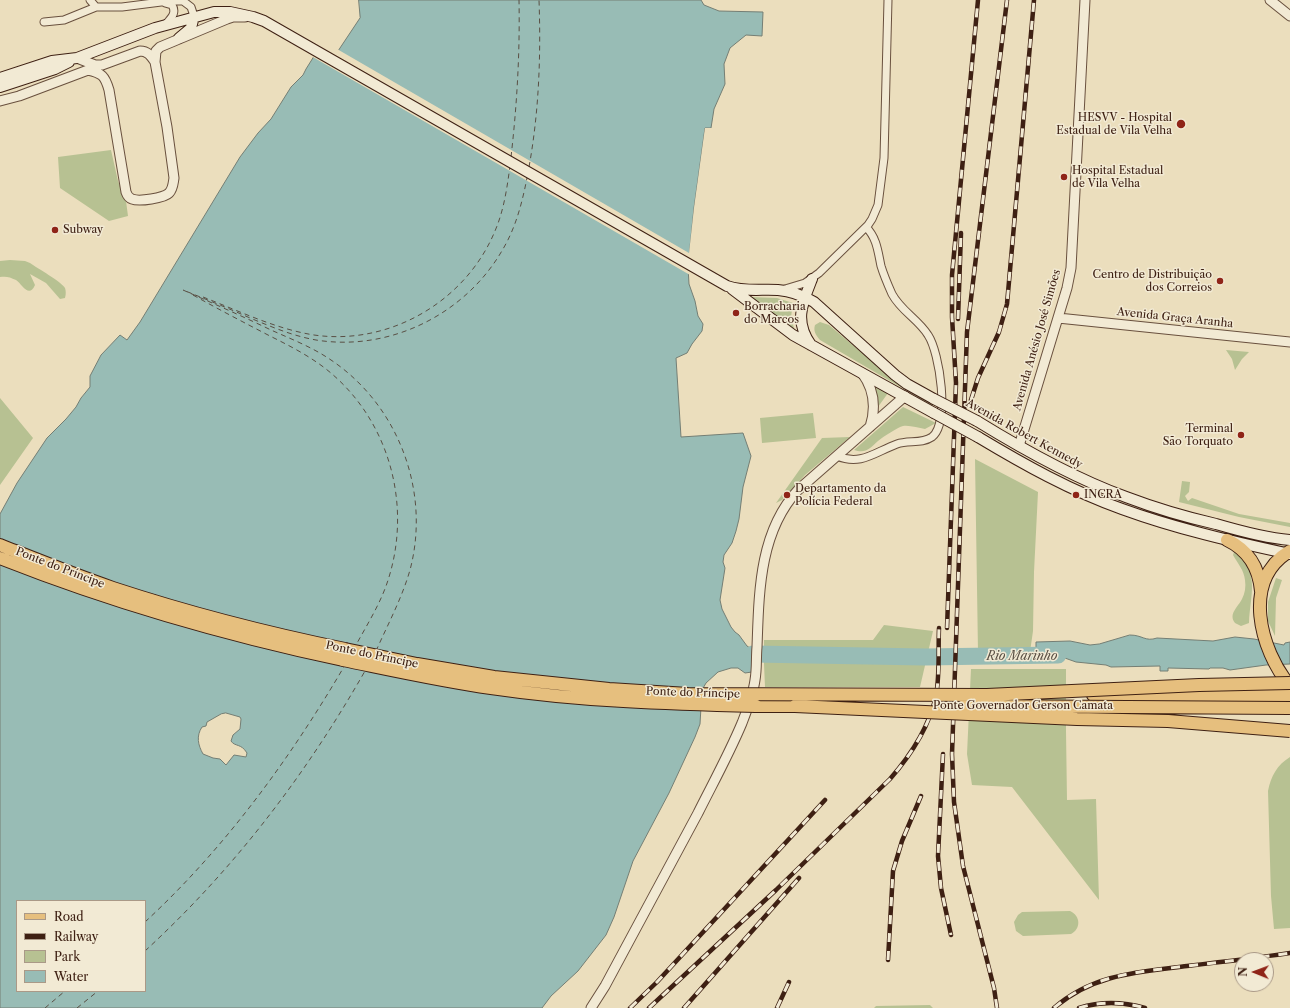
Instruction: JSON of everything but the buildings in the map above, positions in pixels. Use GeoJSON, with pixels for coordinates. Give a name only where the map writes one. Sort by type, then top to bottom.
{"type":"FeatureCollection","features":[{"type":"Feature","properties":{"kind":"main road"},"geometry":{"type":"LineString","coordinates":[[0,87],[55,69],[77,58],[166,24],[194,16],[214,12],[230,12],[253,17],[264,21],[700,270],[727,286],[761,310],[788,332],[978,436],[1022,462],[1095,498],[1121,509],[1227,540],[1289,553]]}},
{"type":"Feature","properties":{"kind":"main road"},"geometry":{"type":"LineString","coordinates":[[179,38],[191,28],[194,16]]}},
{"type":"Feature","properties":{"kind":"main road"},"geometry":{"type":"LineString","coordinates":[[0,78],[52,61],[77,58]]}},
{"type":"Feature","properties":{"kind":"main road"},"geometry":{"type":"LineString","coordinates":[[811,345],[804,334],[801,322],[801,309],[812,279]]}},
{"type":"Feature","properties":{"kind":"main road","name":"Avenida Robert Kennedy"},"geometry":{"type":"LineString","coordinates":[[727,286],[740,289],[792,292],[805,297],[822,308],[895,375],[914,388],[977,421],[1019,446],[1075,476],[1125,497],[1209,523],[1290,540]]}},
{"type":"Feature","properties":{"kind":"main road"},"geometry":{"type":"LineString","coordinates":[[1227,540],[1241,548],[1252,561],[1259,576],[1261,592],[1260,613],[1264,635],[1272,658],[1289,683]]}},
{"type":"Feature","properties":{"kind":"main road","name":"Ponte do Príncipe"},"geometry":{"type":"LineString","coordinates":[[0,545],[76,575],[184,610],[274,633],[418,664],[508,679],[608,689],[756,700]]}},
{"type":"Feature","properties":{"kind":"main road"},"geometry":{"type":"LineString","coordinates":[[1261,592],[1264,582],[1271,569],[1280,559],[1289,553]]}},
{"type":"Feature","properties":{"kind":"main road","name":"Ponte do Príncipe"},"geometry":{"type":"LineString","coordinates":[[0,558],[110,598],[182,620],[272,644],[416,675],[507,690],[608,700],[687,704],[756,700]]}},
{"type":"Feature","properties":{"kind":"main road"},"geometry":{"type":"LineString","coordinates":[[987,695],[1199,685],[1289,683]]}},
{"type":"Feature","properties":{"kind":"main road","name":"Ponte Governador Gerson Camata"},"geometry":{"type":"LineString","coordinates":[[756,700],[987,695],[1290,696]]}},
{"type":"Feature","properties":{"kind":"main road","name":"Ponte Governador Gerson Camata"},"geometry":{"type":"LineString","coordinates":[[756,700],[795,706],[1290,708]]}},
{"type":"Feature","properties":{"kind":"main road"},"geometry":{"type":"LineString","coordinates":[[795,706],[1077,719],[1168,721],[1290,731]]}},
{"type":"Feature","properties":{"kind":"street"},"geometry":{"type":"LineString","coordinates":[[90,0],[96,7]]}},
{"type":"Feature","properties":{"kind":"street"},"geometry":{"type":"LineString","coordinates":[[44,22],[64,20],[96,7],[122,7],[169,0],[183,1],[191,7],[194,16]]}},
{"type":"Feature","properties":{"kind":"street"},"geometry":{"type":"LineString","coordinates":[[777,290],[797,286],[812,279],[866,227],[872,219],[878,205],[883,169],[888,0]]}},
{"type":"Feature","properties":{"kind":"street","name":"Avenida Anésio José Simões"},"geometry":{"type":"LineString","coordinates":[[1019,446],[1068,283],[1072,256],[1085,0]]}},
{"type":"Feature","properties":{"kind":"street"},"geometry":{"type":"LineString","coordinates":[[1270,0],[1290,16]]}},
{"type":"Feature","properties":{"kind":"street"},"geometry":{"type":"LineString","coordinates":[[154,3],[172,4],[174,15],[166,24]]}},
{"type":"Feature","properties":{"kind":"street"},"geometry":{"type":"LineString","coordinates":[[0,101],[19,96],[88,70],[96,71],[105,78],[108,90],[126,192],[131,199],[163,197],[170,192],[173,186],[174,178],[167,127],[155,62],[157,49],[179,38],[227,19],[253,17]]}},
{"type":"Feature","properties":{"kind":"street"},"geometry":{"type":"LineString","coordinates":[[77,58],[95,65],[102,65],[140,51],[144,51],[150,54],[155,62]]}},
{"type":"Feature","properties":{"kind":"street"},"geometry":{"type":"LineString","coordinates":[[837,456],[849,460],[859,460],[903,442],[926,440],[937,431],[940,423],[940,378],[935,347],[924,328],[899,305],[894,298],[884,278],[873,236],[866,227]]}},
{"type":"Feature","properties":{"kind":"street","name":"Avenida Graça Aranha"},"geometry":{"type":"LineString","coordinates":[[1058,318],[1290,342]]}},
{"type":"Feature","properties":{"kind":"street"},"geometry":{"type":"LineString","coordinates":[[861,372],[869,385],[873,399],[873,414],[869,427]]}},
{"type":"Feature","properties":{"kind":"street"},"geometry":{"type":"LineString","coordinates":[[591,1008],[717,776],[750,702],[755,681],[757,627],[763,569],[770,537],[776,521],[791,498],[904,396]]}},
{"type":"Feature","properties":{"kind":"green space"},"geometry":{"type":"Polygon","coordinates":[[[111,150],[118,181],[126,201],[128,216],[109,221],[60,188],[58,157],[111,150]]]}},
{"type":"Feature","properties":{"kind":"green space"},"geometry":{"type":"Polygon","coordinates":[[[0,261],[25,261],[30,263],[63,285],[66,293],[65,298],[60,299],[46,283],[30,274],[35,285],[30,291],[10,277],[0,277],[0,261]]]}},
{"type":"Feature","properties":{"kind":"green space"},"geometry":{"type":"Polygon","coordinates":[[[749,297],[777,298],[793,303],[791,317],[795,332],[775,315],[749,297]]]}},
{"type":"Feature","properties":{"kind":"green space"},"geometry":{"type":"Polygon","coordinates":[[[820,322],[829,325],[879,367],[933,404],[933,406],[820,340],[814,329],[815,325],[820,322]]]}},
{"type":"Feature","properties":{"kind":"green space"},"geometry":{"type":"Polygon","coordinates":[[[1226,350],[1249,352],[1242,359],[1235,370],[1232,359],[1226,350]]]}},
{"type":"Feature","properties":{"kind":"green space"},"geometry":{"type":"Polygon","coordinates":[[[874,384],[888,393],[878,407],[874,384]]]}},
{"type":"Feature","properties":{"kind":"green space"},"geometry":{"type":"Polygon","coordinates":[[[0,398],[33,438],[0,485],[0,398]]]}},
{"type":"Feature","properties":{"kind":"green space"},"geometry":{"type":"Polygon","coordinates":[[[903,407],[936,423],[925,429],[903,426],[878,441],[868,450],[854,450],[903,407]]]}},
{"type":"Feature","properties":{"kind":"green space"},"geometry":{"type":"Polygon","coordinates":[[[813,413],[816,438],[762,443],[760,418],[813,413]]]}},
{"type":"Feature","properties":{"kind":"green space"},"geometry":{"type":"Polygon","coordinates":[[[850,437],[805,475],[782,500],[776,503],[822,438],[850,437]]]}},
{"type":"Feature","properties":{"kind":"green space"},"geometry":{"type":"Polygon","coordinates":[[[975,459],[1038,492],[1033,631],[1030,652],[978,652],[975,459]]]}},
{"type":"Feature","properties":{"kind":"green space"},"geometry":{"type":"Polygon","coordinates":[[[1182,481],[1190,482],[1189,492],[1185,496],[1188,501],[1192,498],[1239,514],[1290,523],[1290,527],[1239,517],[1179,502],[1182,481]]]}},
{"type":"Feature","properties":{"kind":"green space"},"geometry":{"type":"Polygon","coordinates":[[[1234,552],[1248,568],[1252,584],[1249,623],[1241,626],[1233,620],[1233,614],[1243,597],[1245,583],[1242,570],[1233,555],[1234,552]]]}},
{"type":"Feature","properties":{"kind":"green space"},"geometry":{"type":"Polygon","coordinates":[[[1276,578],[1282,580],[1276,598],[1275,636],[1268,621],[1268,602],[1276,578]]]}},
{"type":"Feature","properties":{"kind":"green space"},"geometry":{"type":"Polygon","coordinates":[[[884,625],[933,631],[920,687],[765,687],[764,640],[873,640],[884,625]]]}},
{"type":"Feature","properties":{"kind":"green space"},"geometry":{"type":"Polygon","coordinates":[[[971,669],[1066,669],[1067,800],[1096,799],[1099,900],[1012,787],[972,785],[967,754],[971,669]]]}},
{"type":"Feature","properties":{"kind":"green space"},"geometry":{"type":"Polygon","coordinates":[[[1290,757],[1290,928],[1274,929],[1271,896],[1268,791],[1275,771],[1285,760],[1290,757]]]}},
{"type":"Feature","properties":{"kind":"green space"},"geometry":{"type":"Polygon","coordinates":[[[1070,911],[1074,913],[1078,919],[1077,929],[1071,934],[1023,936],[1016,931],[1014,922],[1018,915],[1022,912],[1070,911]]]}},
{"type":"Feature","properties":{"kind":"green space"},"geometry":{"type":"Polygon","coordinates":[[[930,1005],[933,1008],[874,1008],[876,1006],[930,1005]]]}},
{"type":"Feature","properties":{"kind":"water"},"geometry":{"type":"Polygon","coordinates":[[[359,0],[701,0],[704,5],[719,11],[763,12],[762,36],[746,35],[730,48],[724,64],[725,84],[714,109],[711,128],[705,128],[694,208],[688,267],[689,284],[698,316],[703,324],[702,331],[687,353],[676,358],[681,437],[743,433],[751,456],[743,487],[736,531],[732,543],[724,555],[723,562],[725,568],[720,600],[722,609],[731,627],[747,646],[753,650],[752,672],[745,673],[738,668],[731,668],[718,672],[706,683],[702,690],[700,724],[695,737],[669,793],[633,861],[614,917],[606,935],[578,971],[551,996],[542,1008],[0,1008],[0,514],[17,483],[47,438],[66,419],[90,387],[90,376],[101,355],[120,335],[127,340],[140,322],[240,157],[258,133],[271,119],[291,87],[303,75],[316,53],[336,54],[360,18],[359,0]],[[226,713],[221,714],[207,722],[206,726],[202,727],[198,737],[203,754],[220,759],[226,765],[234,755],[246,757],[247,753],[245,750],[231,741],[233,735],[240,729],[240,717],[226,713]]]}},
{"type":"Feature","properties":{"kind":"water"},"geometry":{"type":"Polygon","coordinates":[[[1130,635],[1147,639],[1157,638],[1213,641],[1235,637],[1284,645],[1285,643],[1290,642],[1290,664],[1266,665],[1230,670],[1223,668],[1168,668],[1168,671],[1160,671],[1160,666],[1111,667],[1106,665],[1076,662],[1062,657],[1036,658],[1036,642],[1070,641],[1090,645],[1099,644],[1130,635]]]}},
{"type":"Feature","properties":{"kind":"pier"},"geometry":{"type":"Polygon","coordinates":[[[337,49],[689,253],[705,128],[711,128],[711,130],[707,130],[696,208],[690,275],[311,56],[316,51],[335,52],[337,49]]]}},
{"type":"Feature","properties":{"kind":"waterway","name":"Rio Marinho"},"geometry":{"type":"LineString","coordinates":[[753,654],[925,657],[1058,655]]}},
{"type":"Feature","properties":{"kind":"ferry route"},"geometry":{"type":"LineString","coordinates":[[511,157],[518,78],[519,0]]}},
{"type":"Feature","properties":{"kind":"ferry route"},"geometry":{"type":"LineString","coordinates":[[529,167],[537,104],[540,42],[539,0]]}},
{"type":"Feature","properties":{"kind":"ferry route"},"geometry":{"type":"LineString","coordinates":[[203,297],[272,324],[314,335],[342,337],[370,333],[397,325],[422,313],[445,298],[465,278],[482,256],[495,231],[501,215],[510,166]]}},
{"type":"Feature","properties":{"kind":"ferry route"},"geometry":{"type":"LineString","coordinates":[[376,651],[407,580],[415,540],[416,510],[412,481],[404,452],[391,425],[375,401],[354,379],[331,360],[316,351],[183,290],[274,328],[316,340],[344,342],[371,340],[398,334],[447,310],[469,292],[487,272],[503,249],[512,232],[521,206],[527,178]]}},
{"type":"Feature","properties":{"kind":"ferry route"},"geometry":{"type":"LineString","coordinates":[[193,295],[298,350],[326,369],[347,389],[365,412],[379,437],[389,463],[396,491],[398,520],[395,549],[389,577],[383,595],[356,645]]}},
{"type":"Feature","properties":{"kind":"ferry route"},"geometry":{"type":"LineString","coordinates":[[146,921],[202,864],[254,801],[302,734],[345,665]]}},
{"type":"Feature","properties":{"kind":"ferry route"},"geometry":{"type":"LineString","coordinates":[[146,950],[178,920],[238,854],[266,820],[318,748],[365,671]]}},
{"type":"Feature","properties":{"kind":"ferry route"},"geometry":{"type":"LineString","coordinates":[[45,1008],[64,992]]}},
{"type":"Feature","properties":{"kind":"ferry route"},"geometry":{"type":"LineString","coordinates":[[77,1008],[97,992]]}},
{"type":"Feature","properties":{"kind":"railway"},"geometry":{"type":"LineString","coordinates":[[947,628],[956,383],[952,317],[952,275],[978,0]]}},
{"type":"Feature","properties":{"kind":"railway"},"geometry":{"type":"LineString","coordinates":[[997,1008],[994,988],[963,866],[954,802],[952,754],[967,332],[1007,0]]}},
{"type":"Feature","properties":{"kind":"railway"},"geometry":{"type":"LineString","coordinates":[[971,400],[978,378],[999,332],[1007,304],[1034,0]]}},
{"type":"Feature","properties":{"kind":"railway"},"geometry":{"type":"LineString","coordinates":[[958,319],[961,233]]}},
{"type":"Feature","properties":{"kind":"railway"},"geometry":{"type":"LineString","coordinates":[[649,1008],[776,890],[890,779],[905,760],[924,730],[936,696],[939,628]]}},
{"type":"Feature","properties":{"kind":"railway"},"geometry":{"type":"LineString","coordinates":[[943,754],[938,856],[941,888],[951,935]]}},
{"type":"Feature","properties":{"kind":"railway"},"geometry":{"type":"LineString","coordinates":[[888,960],[893,871],[902,841],[921,796]]}},
{"type":"Feature","properties":{"kind":"railway"},"geometry":{"type":"LineString","coordinates":[[630,1008],[657,982],[825,800]]}},
{"type":"Feature","properties":{"kind":"railway"},"geometry":{"type":"LineString","coordinates":[[684,1008],[799,878]]}},
{"type":"Feature","properties":{"kind":"railway"},"geometry":{"type":"LineString","coordinates":[[1054,1008],[1084,988],[1117,976],[1151,970],[1290,953]]}},
{"type":"Feature","properties":{"kind":"railway"},"geometry":{"type":"LineString","coordinates":[[777,1008],[789,982]]}},
{"type":"Feature","properties":{"kind":"railway"},"geometry":{"type":"LineString","coordinates":[[1079,1008],[1104,1003],[1129,1004],[1145,1008]]}},
{"type":"Feature","properties":{"kind":"place","name":"HESVV - Hospital Estadual de Vila Velha"},"geometry":{"type":"Point","coordinates":[1181,124]}},
{"type":"Feature","properties":{"kind":"place","name":"Hospital Estadual de Vila Velha"},"geometry":{"type":"Point","coordinates":[1064,177]}},
{"type":"Feature","properties":{"kind":"place","name":"Subway"},"geometry":{"type":"Point","coordinates":[55,230]}},
{"type":"Feature","properties":{"kind":"place","name":"Centro de Distribuição dos Correios"},"geometry":{"type":"Point","coordinates":[1220,281]}},
{"type":"Feature","properties":{"kind":"place","name":"Borracharia do Marcos"},"geometry":{"type":"Point","coordinates":[736,313]}},
{"type":"Feature","properties":{"kind":"place","name":"Terminal São Torquato"},"geometry":{"type":"Point","coordinates":[1241,435]}},
{"type":"Feature","properties":{"kind":"place","name":"Departamento da Polícia Federal"},"geometry":{"type":"Point","coordinates":[787,495]}},
{"type":"Feature","properties":{"kind":"place","name":"INCRA"},"geometry":{"type":"Point","coordinates":[1076,495]}}]}
